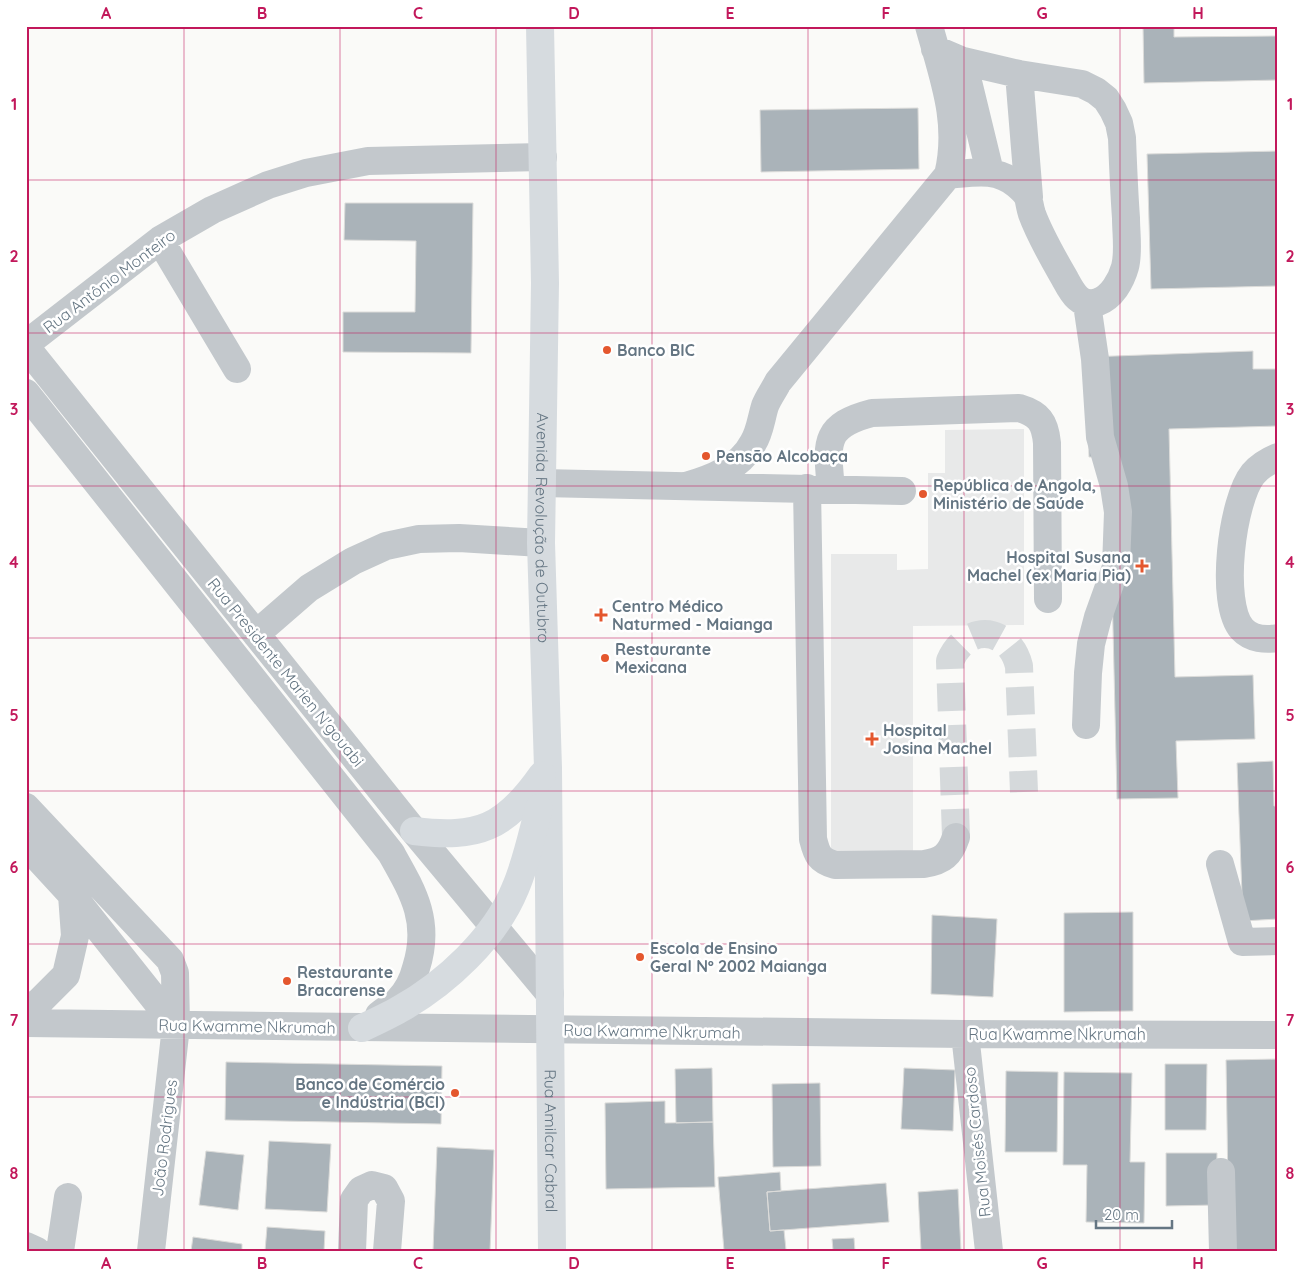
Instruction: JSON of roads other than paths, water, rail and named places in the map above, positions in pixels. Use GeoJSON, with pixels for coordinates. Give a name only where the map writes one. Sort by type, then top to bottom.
{"type":"FeatureCollection","features":[{"type":"Feature","properties":{"kind":"main road","name":"Avenida Revolução de Outubro"},"geometry":{"type":"LineString","coordinates":[[540,26],[545,283],[541,543],[548,768],[550,1030]]}},
{"type":"Feature","properties":{"kind":"main road"},"geometry":{"type":"LineString","coordinates":[[362,1028],[401,1008],[438,984],[468,957],[494,926],[515,890],[528,849],[548,768]]}},
{"type":"Feature","properties":{"kind":"main road"},"geometry":{"type":"LineString","coordinates":[[414,831],[441,834],[468,833],[492,826],[510,813],[528,796],[548,768]]}},
{"type":"Feature","properties":{"kind":"main road","name":"Rua Amilcar Cabral"},"geometry":{"type":"LineString","coordinates":[[550,1030],[552,1251]]}},
{"type":"Feature","properties":{"kind":"street"},"geometry":{"type":"LineString","coordinates":[[932,38],[963,61],[1018,74],[1082,84],[1096,91],[1106,100],[1118,123],[1122,138],[1127,247],[1125,267],[1119,283],[1112,292],[1099,302],[1087,304],[1078,299],[1065,279],[1032,212],[1018,74]]}},
{"type":"Feature","properties":{"kind":"street"},"geometry":{"type":"LineString","coordinates":[[686,486],[729,469],[753,444],[760,427],[765,406],[778,382],[948,175],[953,148],[951,116],[944,76],[932,38]]}},
{"type":"Feature","properties":{"kind":"street"},"geometry":{"type":"LineString","coordinates":[[963,61],[990,172]]}},
{"type":"Feature","properties":{"kind":"street","name":"Rua Antônio Monteiro"},"geometry":{"type":"LineString","coordinates":[[26,345],[160,240],[212,210],[268,185],[306,173],[368,161],[543,157]]}},
{"type":"Feature","properties":{"kind":"street"},"geometry":{"type":"LineString","coordinates":[[948,175],[990,172],[1010,180],[1029,197]]}},
{"type":"Feature","properties":{"kind":"street"},"geometry":{"type":"LineString","coordinates":[[160,240],[237,369]]}},
{"type":"Feature","properties":{"kind":"street"},"geometry":{"type":"LineString","coordinates":[[1086,725],[1091,644],[1098,617],[1116,567],[1118,512],[1114,486],[1100,437],[1095,359],[1087,304]]}},
{"type":"Feature","properties":{"kind":"street","name":"Rua Presidente Marien N'gouabi"},"geometry":{"type":"LineString","coordinates":[[26,345],[414,831],[550,994]]}},
{"type":"Feature","properties":{"kind":"street","name":"Rua Presidente Marien N'gouabi"},"geometry":{"type":"LineString","coordinates":[[26,393],[391,853],[411,888],[423,935],[412,981],[399,1000],[362,1028]]}},
{"type":"Feature","properties":{"kind":"street"},"geometry":{"type":"LineString","coordinates":[[956,837],[953,848],[945,857],[935,862],[924,864],[835,866],[823,862],[816,852],[813,839],[818,489],[814,442],[816,426],[824,416],[836,410],[850,408],[872,413],[1019,408],[1032,412],[1041,420],[1046,431],[1048,599]]}},
{"type":"Feature","properties":{"kind":"street"},"geometry":{"type":"LineString","coordinates":[[1278,457],[1266,461],[1252,475],[1233,532],[1230,557],[1231,605],[1242,630],[1250,636],[1278,638]]}},
{"type":"Feature","properties":{"kind":"street"},"geometry":{"type":"LineString","coordinates":[[542,484],[902,491]]}},
{"type":"Feature","properties":{"kind":"street"},"geometry":{"type":"LineString","coordinates":[[256,634],[309,588],[353,562],[386,546],[419,539],[459,538],[541,543]]}},
{"type":"Feature","properties":{"kind":"street","name":"João Rodrigues"},"geometry":{"type":"LineString","coordinates":[[26,807],[170,960],[175,973],[176,1026],[151,1251]]}},
{"type":"Feature","properties":{"kind":"street"},"geometry":{"type":"LineString","coordinates":[[26,845],[72,894],[176,1026]]}},
{"type":"Feature","properties":{"kind":"street"},"geometry":{"type":"LineString","coordinates":[[1220,864],[1242,942],[1278,942]]}},
{"type":"Feature","properties":{"kind":"street"},"geometry":{"type":"LineString","coordinates":[[26,1010],[39,1002],[66,974],[75,936],[72,894]]}},
{"type":"Feature","properties":{"kind":"street","name":"Rua Kwamme Nkrumah"},"geometry":{"type":"LineString","coordinates":[[26,1023],[965,1034],[1278,1035]]}},
{"type":"Feature","properties":{"kind":"street","name":"Rua Moisés Cardoso"},"geometry":{"type":"LineString","coordinates":[[965,1034],[989,1251]]}},
{"type":"Feature","properties":{"kind":"street"},"geometry":{"type":"LineString","coordinates":[[1220,1172],[1222,1251]]}},
{"type":"Feature","properties":{"kind":"street"},"geometry":{"type":"LineString","coordinates":[[352,1251],[354,1200],[361,1190],[372,1185],[384,1188],[390,1201],[387,1251]]}},
{"type":"Feature","properties":{"kind":"street"},"geometry":{"type":"LineString","coordinates":[[60,1251],[68,1196]]}},
{"type":"Feature","properties":{"kind":"street"},"geometry":{"type":"LineString","coordinates":[[26,1246],[37,1251]]}},
{"type":"Feature","properties":{"kind":"tunnel"},"geometry":{"type":"LineString","coordinates":[[956,837],[950,661],[957,649],[966,640],[976,635],[987,634],[997,637],[1006,643],[1014,653],[1019,666],[1024,792]]}},
{"type":"Feature","properties":{"kind":"place","name":"Banco BIC"},"geometry":{"type":"Point","coordinates":[607,350]}},
{"type":"Feature","properties":{"kind":"place","name":"Pensão Alcobaça"},"geometry":{"type":"Point","coordinates":[706,456]}},
{"type":"Feature","properties":{"kind":"place","name":"República de Angola, Ministério de Saúde"},"geometry":{"type":"Point","coordinates":[923,494]}},
{"type":"Feature","properties":{"kind":"place","name":"Hospital Susana Machel (ex Maria Pia)"},"geometry":{"type":"Point","coordinates":[1142,566]}},
{"type":"Feature","properties":{"kind":"place","name":"Centro Médico Naturmed - Maianga"},"geometry":{"type":"Point","coordinates":[601,615]}},
{"type":"Feature","properties":{"kind":"place","name":"Restaurante Mexicana"},"geometry":{"type":"Point","coordinates":[605,658]}},
{"type":"Feature","properties":{"kind":"place","name":"Hospital Josina Machel"},"geometry":{"type":"Point","coordinates":[872,739]}},
{"type":"Feature","properties":{"kind":"place","name":"Escola de Ensino Geral Nº 2002 Maianga"},"geometry":{"type":"Point","coordinates":[640,957]}},
{"type":"Feature","properties":{"kind":"place","name":"Restaurante Bracarense"},"geometry":{"type":"Point","coordinates":[287,981]}},
{"type":"Feature","properties":{"kind":"place","name":"Banco de Comércio e Indústria (BCI)"},"geometry":{"type":"Point","coordinates":[455,1093]}}]}
